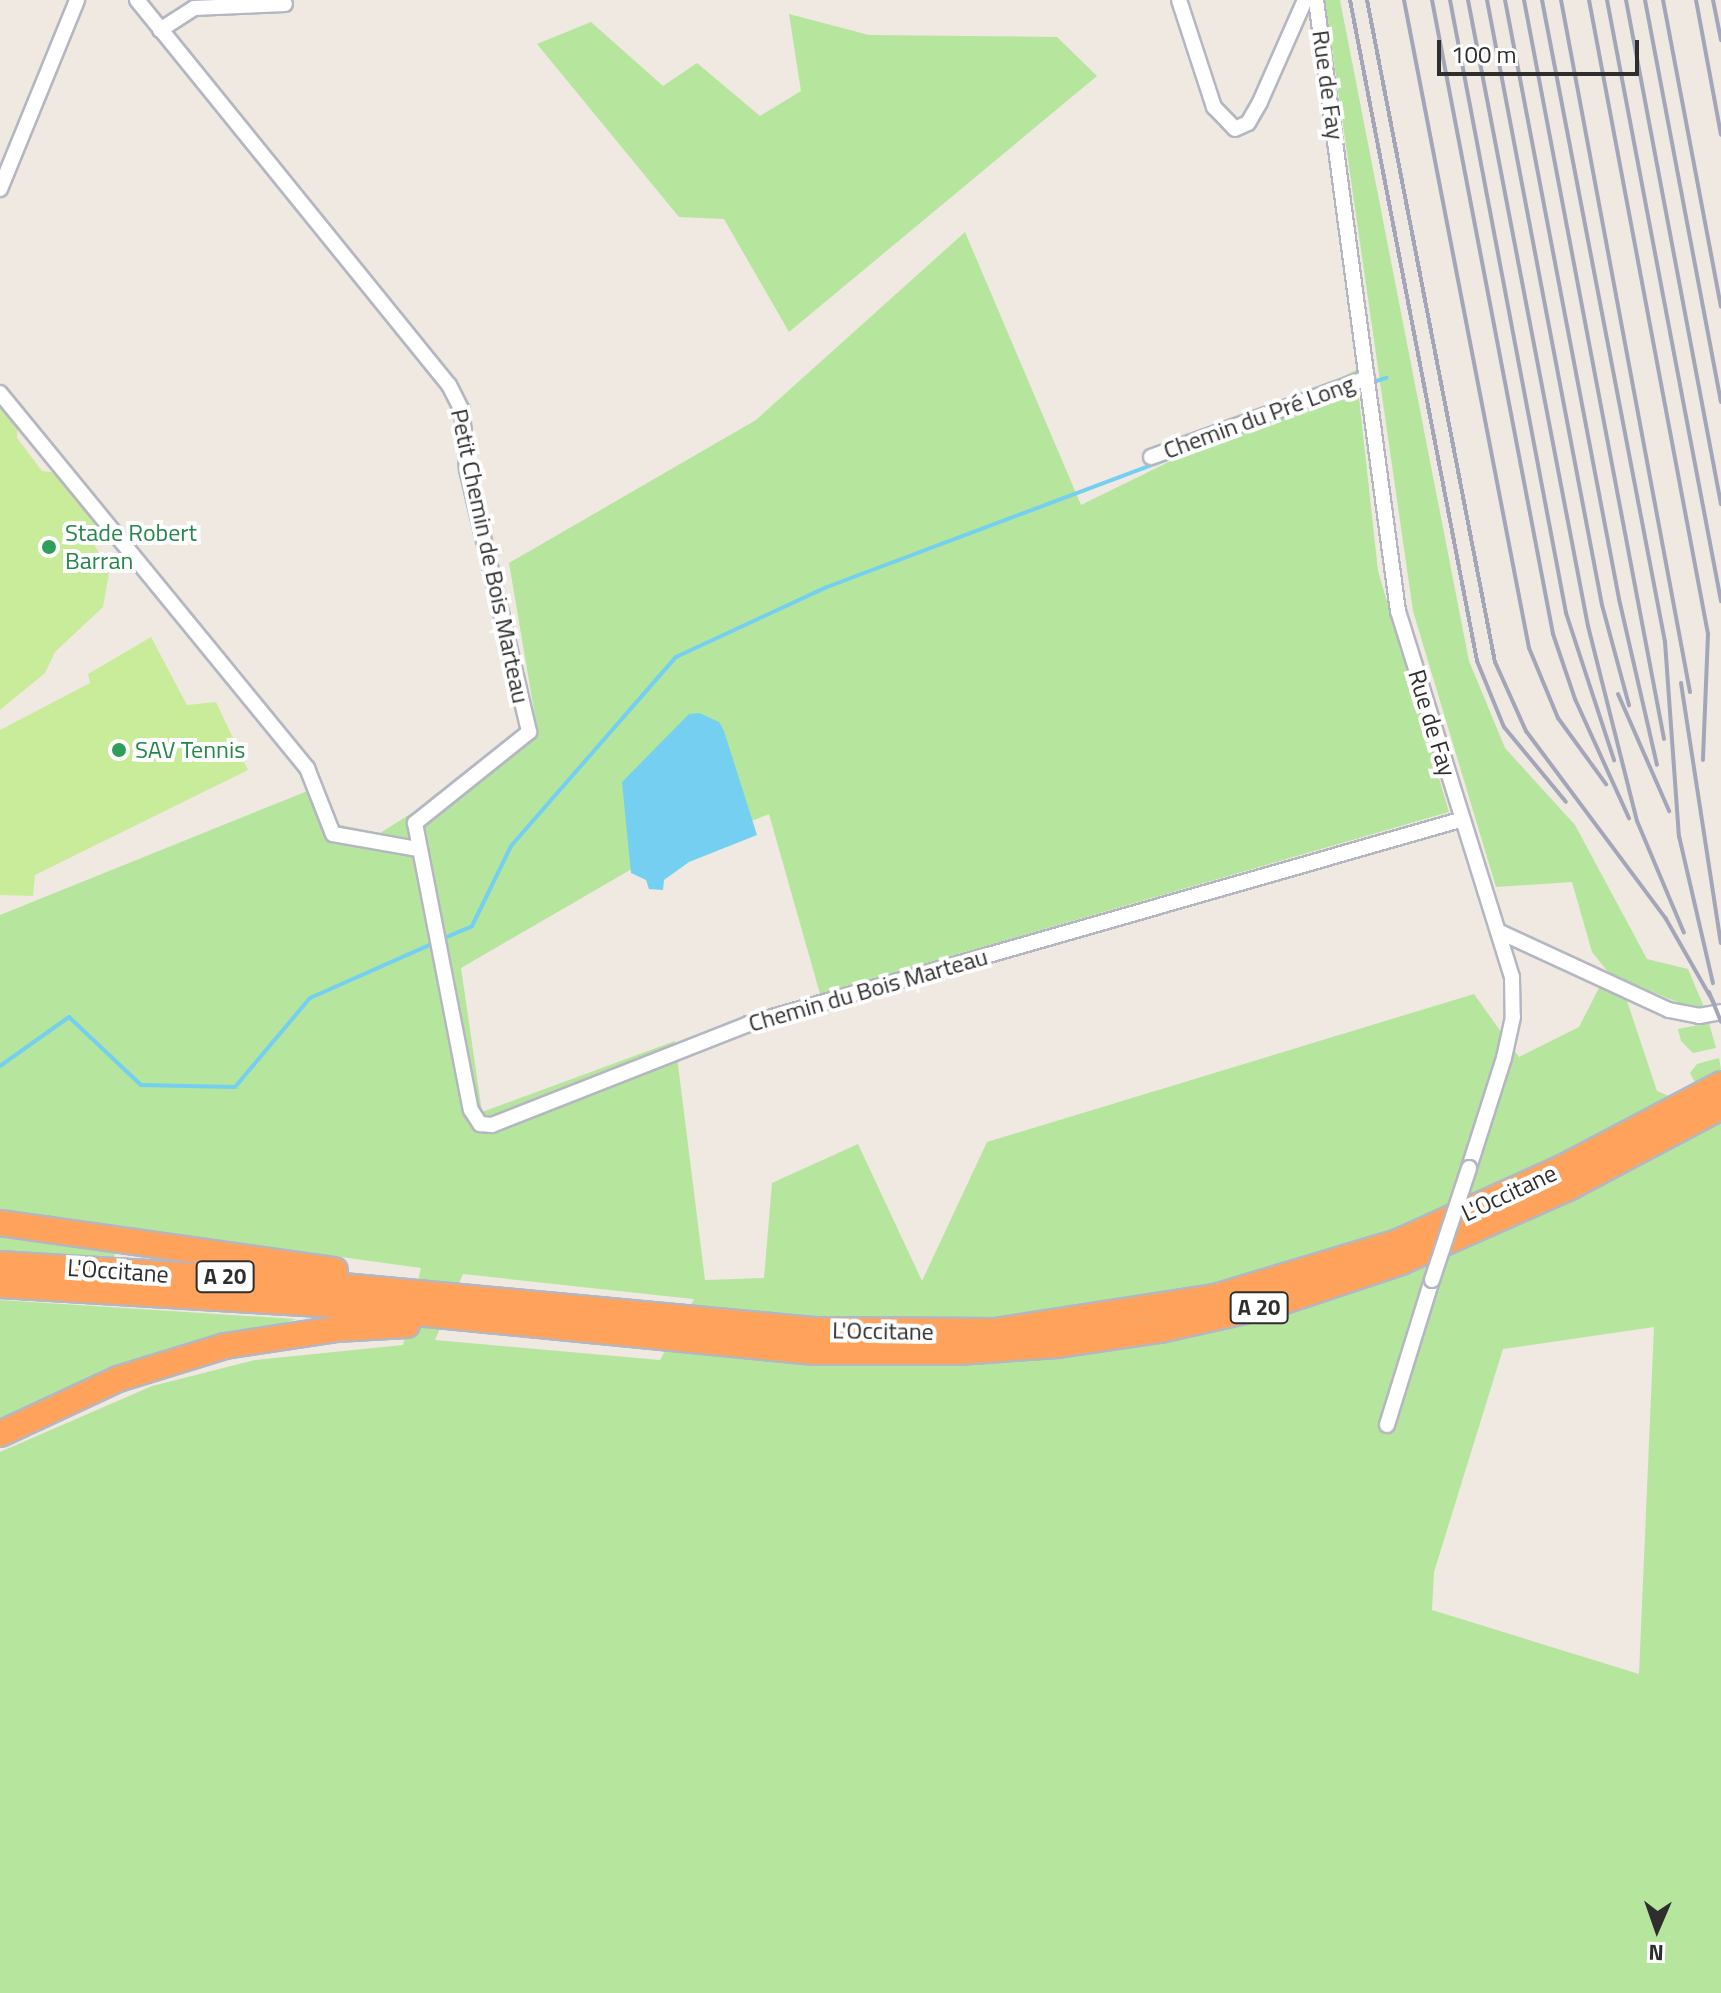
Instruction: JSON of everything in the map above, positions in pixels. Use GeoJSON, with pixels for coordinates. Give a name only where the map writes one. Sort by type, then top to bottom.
{"type":"FeatureCollection","features":[{"type":"Feature","properties":{"kind":"highway","name":"L'Occitane"},"geometry":{"type":"LineString","coordinates":[[0,1264],[450,1295],[814,1330],[995,1331],[1079,1322],[1215,1297],[1398,1242],[1562,1168],[1721,1084]]}},
{"type":"Feature","properties":{"kind":"highway","name":"L'Occitane"},"geometry":{"type":"LineString","coordinates":[[0,1285],[324,1304],[757,1348],[886,1353],[1058,1345],[1160,1330],[1272,1305],[1426,1252],[1570,1187],[1721,1107]]}},
{"type":"Feature","properties":{"kind":"highway"},"geometry":{"type":"LineString","coordinates":[[0,1223],[410,1280],[450,1295]]}},
{"type":"Feature","properties":{"kind":"highway"},"geometry":{"type":"LineString","coordinates":[[0,1434],[118,1379],[225,1346],[336,1329],[500,1323]]}},
{"type":"Feature","properties":{"kind":"street"},"geometry":{"type":"LineString","coordinates":[[0,189],[77,0]]}},
{"type":"Feature","properties":{"kind":"street","name":"Petit Chemin de Bois Marteau"},"geometry":{"type":"LineString","coordinates":[[137,0],[449,385],[462,411],[467,469],[529,732],[415,823],[417,849],[436,926]]}},
{"type":"Feature","properties":{"kind":"street"},"geometry":{"type":"LineString","coordinates":[[1179,0],[1214,107],[1235,129],[1248,123],[1260,102],[1305,0]]}},
{"type":"Feature","properties":{"kind":"street","name":"Rue de Fay"},"geometry":{"type":"LineString","coordinates":[[1316,0],[1398,611],[1460,820],[1500,932],[1512,978],[1513,1017],[1469,1168],[1387,1425]]}},
{"type":"Feature","properties":{"kind":"street"},"geometry":{"type":"LineString","coordinates":[[160,30],[194,8],[285,4]]}},
{"type":"Feature","properties":{"kind":"street","name":"Chemin du Pré Long"},"geometry":{"type":"LineString","coordinates":[[1151,457],[1367,378]]}},
{"type":"Feature","properties":{"kind":"street"},"geometry":{"type":"LineString","coordinates":[[0,393],[307,768],[333,834],[417,849]]}},
{"type":"Feature","properties":{"kind":"street","name":"Chemin du Bois Marteau"},"geometry":{"type":"LineString","coordinates":[[436,926],[471,1110],[486,1126],[748,1024],[1460,820]]}},
{"type":"Feature","properties":{"kind":"street"},"geometry":{"type":"LineString","coordinates":[[1500,932],[1669,1010],[1699,1016],[1721,1012]]}},
{"type":"Feature","properties":{"kind":"green space"},"geometry":{"type":"Polygon","coordinates":[[[1325,0],[1340,0],[1469,661],[1505,748],[1575,825],[1647,959],[1688,969],[1704,1007],[1679,1003],[1609,973],[1592,952],[1572,882],[1496,887],[1413,611],[1325,0]]]}},
{"type":"Feature","properties":{"kind":"green space"},"geometry":{"type":"Polygon","coordinates":[[[789,14],[869,35],[1057,37],[1097,76],[789,332],[724,219],[679,217],[537,44],[591,22],[663,86],[697,63],[760,116],[801,91],[789,14]]]}},
{"type":"Feature","properties":{"kind":"green space"},"geometry":{"type":"Polygon","coordinates":[[[965,232],[1081,505],[1356,370],[1378,571],[1449,812],[820,994],[769,814],[630,870],[461,968],[482,1112],[675,1041],[705,1280],[764,1278],[772,1183],[858,1144],[922,1281],[987,1142],[1474,994],[1519,1057],[1579,1027],[1601,984],[1625,995],[1657,1091],[1721,1118],[1721,1993],[0,1993],[0,1452],[152,1386],[255,1360],[403,1345],[421,1268],[0,1210],[0,915],[310,790],[336,824],[380,833],[538,734],[509,563],[756,420],[965,232]],[[463,1274],[435,1340],[660,1360],[694,1299],[693,1299],[463,1274]],[[1654,1327],[1503,1349],[1434,1572],[1432,1610],[1639,1674],[1654,1327]]]}},
{"type":"Feature","properties":{"kind":"green space","name":"Stade Robert Barran"},"geometry":{"type":"Polygon","coordinates":[[[0,399],[18,421],[17,438],[42,471],[59,473],[100,525],[89,534],[109,573],[103,607],[55,652],[45,673],[0,710],[0,399]]]}},
{"type":"Feature","properties":{"kind":"green space","name":"SAV Tennis"},"geometry":{"type":"Polygon","coordinates":[[[151,637],[187,705],[216,702],[248,770],[35,875],[33,896],[0,895],[0,730],[90,683],[88,674],[151,637]]]}},
{"type":"Feature","properties":{"kind":"green space"},"geometry":{"type":"Polygon","coordinates":[[[1709,1023],[1716,1048],[1693,1053],[1681,1041],[1678,1029],[1709,1023]]]}},
{"type":"Feature","properties":{"kind":"green space"},"geometry":{"type":"Polygon","coordinates":[[[1719,1058],[1721,1069],[1696,1084],[1690,1073],[1697,1064],[1719,1058]]]}},
{"type":"Feature","properties":{"kind":"green space"},"geometry":{"type":"Polygon","coordinates":[[[0,1231],[116,1247],[114,1257],[0,1250],[0,1231]]]}},
{"type":"Feature","properties":{"kind":"green space"},"geometry":{"type":"Polygon","coordinates":[[[0,1300],[296,1319],[0,1428],[0,1300]]]}},
{"type":"Feature","properties":{"kind":"water"},"geometry":{"type":"Polygon","coordinates":[[[699,713],[719,722],[724,731],[757,835],[689,862],[664,880],[663,890],[649,889],[646,880],[631,873],[622,782],[689,714],[699,713]]]}},
{"type":"Feature","properties":{"kind":"waterway"},"geometry":{"type":"LineString","coordinates":[[1373,382],[1386,378]]}},
{"type":"Feature","properties":{"kind":"waterway"},"geometry":{"type":"LineString","coordinates":[[442,939],[472,926],[511,846],[676,657],[827,587],[1194,449]]}},
{"type":"Feature","properties":{"kind":"waterway"},"geometry":{"type":"LineString","coordinates":[[0,1066],[69,1017],[141,1085],[235,1087],[310,998],[434,943]]}},
{"type":"Feature","properties":{"kind":"railway"},"geometry":{"type":"LineString","coordinates":[[1350,0],[1477,661],[1504,727],[1566,802]]}},
{"type":"Feature","properties":{"kind":"railway"},"geometry":{"type":"LineString","coordinates":[[1367,0],[1495,662],[1526,731],[1666,919],[1714,1003]]}},
{"type":"Feature","properties":{"kind":"railway"},"geometry":{"type":"LineString","coordinates":[[1404,0],[1529,648],[1558,718],[1606,784]]}},
{"type":"Feature","properties":{"kind":"railway"},"geometry":{"type":"LineString","coordinates":[[1432,0],[1553,634],[1575,699],[1629,818]]}},
{"type":"Feature","properties":{"kind":"railway"},"geometry":{"type":"LineString","coordinates":[[1450,0],[1566,613],[1614,760]]}},
{"type":"Feature","properties":{"kind":"railway"},"geometry":{"type":"LineString","coordinates":[[1468,0],[1588,626],[1637,821],[1684,933]]}},
{"type":"Feature","properties":{"kind":"railway"},"geometry":{"type":"LineString","coordinates":[[1487,0],[1602,605],[1629,705]]}},
{"type":"Feature","properties":{"kind":"railway"},"geometry":{"type":"LineString","coordinates":[[1505,0],[1619,599],[1657,765]]}},
{"type":"Feature","properties":{"kind":"railway"},"geometry":{"type":"LineString","coordinates":[[1524,0],[1664,739]]}},
{"type":"Feature","properties":{"kind":"railway"},"geometry":{"type":"LineString","coordinates":[[1542,0],[1665,642],[1679,836],[1713,983]]}},
{"type":"Feature","properties":{"kind":"railway"},"geometry":{"type":"LineString","coordinates":[[1561,0],[1690,692]]}},
{"type":"Feature","properties":{"kind":"railway"},"geometry":{"type":"LineString","coordinates":[[1589,0],[1708,634],[1703,760]]}},
{"type":"Feature","properties":{"kind":"railway"},"geometry":{"type":"LineString","coordinates":[[1607,0],[1721,601]]}},
{"type":"Feature","properties":{"kind":"railway"},"geometry":{"type":"LineString","coordinates":[[1626,0],[1721,504]]}},
{"type":"Feature","properties":{"kind":"railway"},"geometry":{"type":"LineString","coordinates":[[1645,0],[1721,402]]}},
{"type":"Feature","properties":{"kind":"railway"},"geometry":{"type":"LineString","coordinates":[[1663,0],[1721,307]]}},
{"type":"Feature","properties":{"kind":"railway"},"geometry":{"type":"LineString","coordinates":[[1696,0],[1721,135]]}},
{"type":"Feature","properties":{"kind":"railway"},"geometry":{"type":"LineString","coordinates":[[1713,0],[1721,40]]}},
{"type":"Feature","properties":{"kind":"railway"},"geometry":{"type":"LineString","coordinates":[[1681,683],[1721,943]]}},
{"type":"Feature","properties":{"kind":"railway"},"geometry":{"type":"LineString","coordinates":[[1618,694],[1669,811]]}},
{"type":"Feature","properties":{"kind":"railway"},"geometry":{"type":"LineString","coordinates":[[1709,992],[1721,1022]]}},
{"type":"Feature","properties":{"kind":"place","name":"Stade Robert Barran"},"geometry":{"type":"Point","coordinates":[49,547]}},
{"type":"Feature","properties":{"kind":"place","name":"SAV Tennis"},"geometry":{"type":"Point","coordinates":[119,750]}}]}
